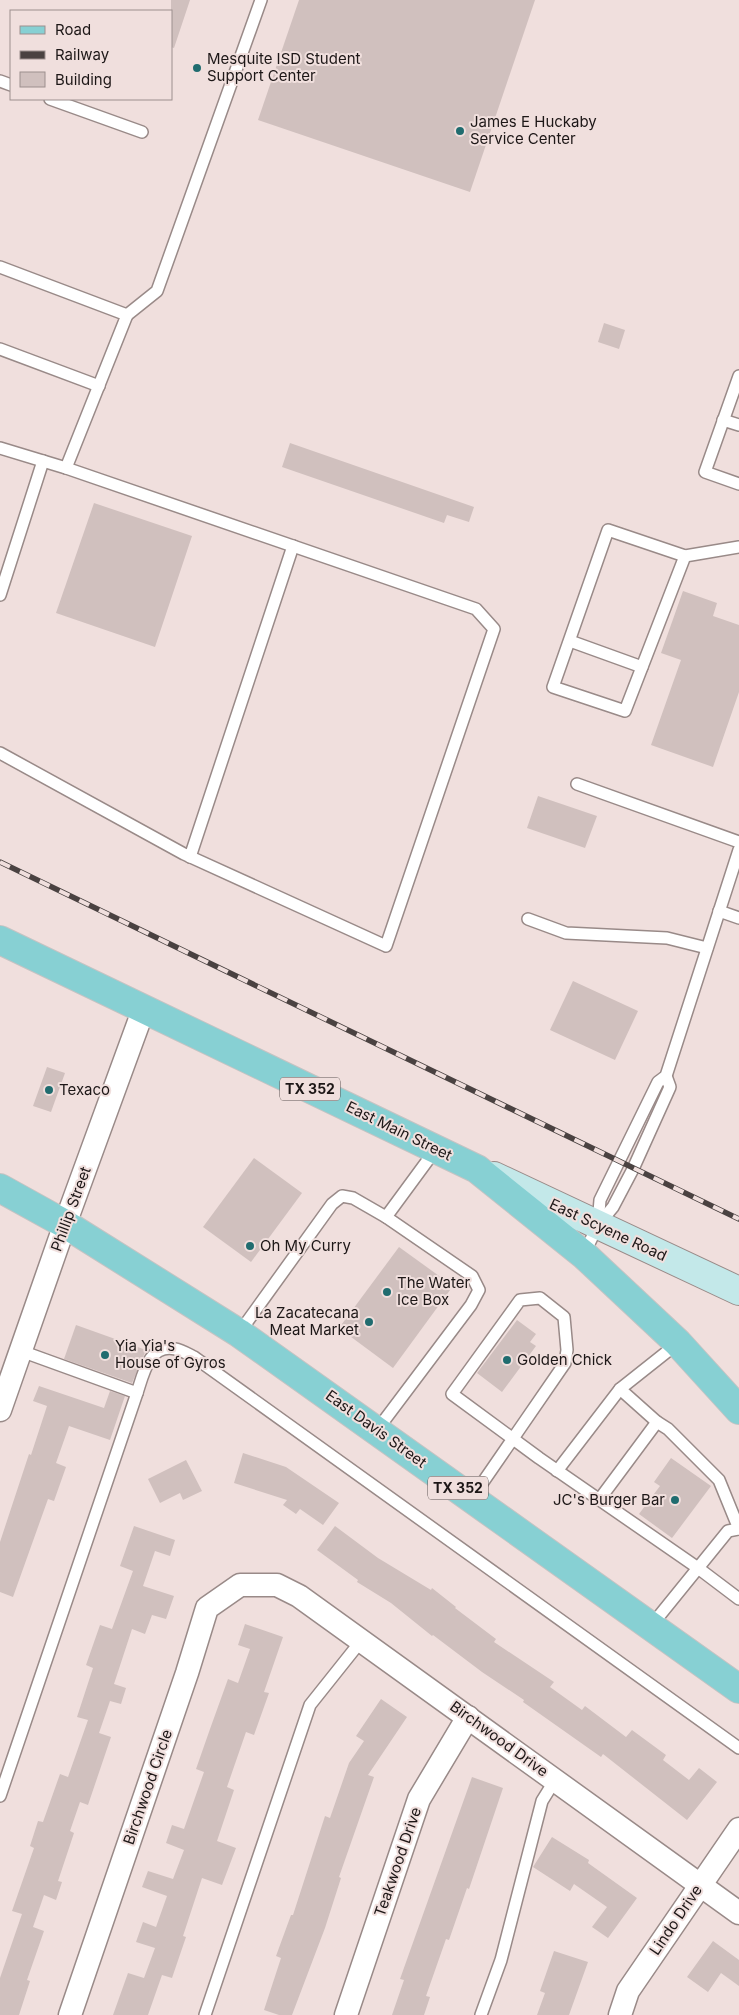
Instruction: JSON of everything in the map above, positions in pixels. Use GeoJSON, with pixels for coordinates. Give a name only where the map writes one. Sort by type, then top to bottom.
{"type":"FeatureCollection","features":[{"type":"Feature","properties":{"kind":"main road","name":"East Main Street"},"geometry":{"type":"LineString","coordinates":[[0,940],[477,1169],[584,1255],[678,1343],[739,1410]]}},
{"type":"Feature","properties":{"kind":"main road","name":"East Davis Street"},"geometry":{"type":"LineString","coordinates":[[0,1188],[65,1224],[240,1333],[739,1689]]}},
{"type":"Feature","properties":{"kind":"street","name":"Phillip Street"},"geometry":{"type":"LineString","coordinates":[[0,1410],[65,1224],[144,1008]]}},
{"type":"Feature","properties":{"kind":"street","name":"East Scyene Road"},"geometry":{"type":"LineString","coordinates":[[477,1169],[739,1291]]}},
{"type":"Feature","properties":{"kind":"street","name":"Birchwood Circle"},"geometry":{"type":"LineString","coordinates":[[70,2015],[187,1673],[207,1608],[240,1585],[251,1585]]}},
{"type":"Feature","properties":{"kind":"street","name":"Birchwood Drive"},"geometry":{"type":"LineString","coordinates":[[251,1585],[277,1585],[299,1596],[739,1913]]}},
{"type":"Feature","properties":{"kind":"street","name":"Teakwood Drive"},"geometry":{"type":"LineString","coordinates":[[346,2015],[419,1799],[468,1717]]}},
{"type":"Feature","properties":{"kind":"street","name":"Lindo Drive"},"geometry":{"type":"LineString","coordinates":[[620,2015],[628,1991],[739,1829]]}},
{"type":"Feature","properties":{"kind":"lane"},"geometry":{"type":"LineString","coordinates":[[66,468],[127,315],[157,291],[261,0]]}},
{"type":"Feature","properties":{"kind":"lane"},"geometry":{"type":"LineString","coordinates":[[53,100],[142,132]]}},
{"type":"Feature","properties":{"kind":"lane"},"geometry":{"type":"LineString","coordinates":[[0,267],[127,315]]}},
{"type":"Feature","properties":{"kind":"lane"},"geometry":{"type":"LineString","coordinates":[[0,350],[99,386]]}},
{"type":"Feature","properties":{"kind":"lane"},"geometry":{"type":"LineString","coordinates":[[739,376],[705,472],[739,484]]}},
{"type":"Feature","properties":{"kind":"lane"},"geometry":{"type":"LineString","coordinates":[[724,420],[739,425]]}},
{"type":"Feature","properties":{"kind":"lane"},"geometry":{"type":"LineString","coordinates":[[0,448],[66,468],[476,609],[494,629],[386,946],[190,856],[0,753]]}},
{"type":"Feature","properties":{"kind":"lane"},"geometry":{"type":"LineString","coordinates":[[0,595],[42,461]]}},
{"type":"Feature","properties":{"kind":"lane"},"geometry":{"type":"LineString","coordinates":[[685,556],[625,711],[554,687],[608,530],[685,556],[739,547]]}},
{"type":"Feature","properties":{"kind":"lane"},"geometry":{"type":"LineString","coordinates":[[190,856],[293,546]]}},
{"type":"Feature","properties":{"kind":"lane"},"geometry":{"type":"LineString","coordinates":[[570,641],[642,667]]}},
{"type":"Feature","properties":{"kind":"lane"},"geometry":{"type":"LineString","coordinates":[[577,784],[739,842]]}},
{"type":"Feature","properties":{"kind":"lane"},"geometry":{"type":"LineString","coordinates":[[584,1255],[598,1225],[612,1207],[670,1087],[666,1076],[739,850]]}},
{"type":"Feature","properties":{"kind":"lane"},"geometry":{"type":"LineString","coordinates":[[719,911],[739,918]]}},
{"type":"Feature","properties":{"kind":"lane"},"geometry":{"type":"LineString","coordinates":[[528,919],[566,933],[667,938],[707,948]]}},
{"type":"Feature","properties":{"kind":"lane"},"geometry":{"type":"LineString","coordinates":[[386,1218],[436,1149]]}},
{"type":"Feature","properties":{"kind":"lane"},"geometry":{"type":"LineString","coordinates":[[240,1333],[332,1204],[342,1196],[354,1198],[472,1276],[479,1290],[471,1305],[377,1430]]}},
{"type":"Feature","properties":{"kind":"lane"},"geometry":{"type":"LineString","coordinates":[[472,1498],[514,1440],[565,1364],[567,1350],[564,1317],[540,1298],[520,1300],[452,1394],[514,1440],[698,1568],[739,1600]]}},
{"type":"Feature","properties":{"kind":"lane"},"geometry":{"type":"LineString","coordinates":[[558,1471],[620,1389],[678,1343]]}},
{"type":"Feature","properties":{"kind":"lane"},"geometry":{"type":"LineString","coordinates":[[0,1796],[148,1360],[159,1350],[174,1348],[194,1357],[739,1748]]}},
{"type":"Feature","properties":{"kind":"lane"},"geometry":{"type":"LineString","coordinates":[[21,1351],[137,1393]]}},
{"type":"Feature","properties":{"kind":"lane"},"geometry":{"type":"LineString","coordinates":[[620,1389],[657,1422],[668,1429],[719,1480],[739,1529],[728,1531],[651,1626]]}},
{"type":"Feature","properties":{"kind":"lane"},"geometry":{"type":"LineString","coordinates":[[599,1500],[657,1422]]}},
{"type":"Feature","properties":{"kind":"lane"},"geometry":{"type":"LineString","coordinates":[[205,2015],[310,1705],[361,1641]]}},
{"type":"Feature","properties":{"kind":"lane"},"geometry":{"type":"LineString","coordinates":[[481,2015],[501,1960],[542,1801],[556,1780]]}},
{"type":"Feature","properties":{"kind":"building"},"geometry":{"type":"Polygon","coordinates":[[[171,0],[190,0],[174,48],[172,47],[171,0]]]}},
{"type":"Feature","properties":{"kind":"building"},"geometry":{"type":"Polygon","coordinates":[[[299,0],[535,0],[470,192],[258,120],[299,0]]]}},
{"type":"Feature","properties":{"kind":"building"},"geometry":{"type":"Polygon","coordinates":[[[604,323],[625,330],[619,349],[598,342],[604,323]]]}},
{"type":"Feature","properties":{"kind":"building"},"geometry":{"type":"Polygon","coordinates":[[[290,443],[474,507],[469,522],[447,515],[444,523],[282,467],[290,443]]]}},
{"type":"Feature","properties":{"kind":"building"},"geometry":{"type":"Polygon","coordinates":[[[94,503],[192,536],[155,647],[56,613],[94,503]]]}},
{"type":"Feature","properties":{"kind":"building"},"geometry":{"type":"Polygon","coordinates":[[[683,591],[717,603],[713,616],[739,625],[739,692],[713,767],[651,745],[681,660],[661,653],[683,591]]]}},
{"type":"Feature","properties":{"kind":"building"},"geometry":{"type":"Polygon","coordinates":[[[538,796],[597,816],[585,848],[527,828],[538,796]]]}},
{"type":"Feature","properties":{"kind":"building"},"geometry":{"type":"Polygon","coordinates":[[[573,981],[638,1011],[615,1060],[550,1030],[573,981]]]}},
{"type":"Feature","properties":{"kind":"building","name":"Texaco"},"geometry":{"type":"Polygon","coordinates":[[[47,1067],[65,1073],[51,1112],[33,1106],[47,1067]]]}},
{"type":"Feature","properties":{"kind":"building"},"geometry":{"type":"Polygon","coordinates":[[[254,1158],[302,1193],[251,1262],[203,1227],[254,1158]]]}},
{"type":"Feature","properties":{"kind":"building"},"geometry":{"type":"Polygon","coordinates":[[[399,1247],[453,1286],[393,1368],[339,1328],[399,1247]]]}},
{"type":"Feature","properties":{"kind":"building","name":"Golden Chick"},"geometry":{"type":"Polygon","coordinates":[[[517,1320],[536,1334],[530,1342],[536,1346],[502,1392],[477,1373],[517,1320]]]}},
{"type":"Feature","properties":{"kind":"building","name":"Yia Yia's House of Gyros"},"geometry":{"type":"Polygon","coordinates":[[[76,1325],[146,1350],[132,1383],[64,1359],[76,1325]]]}},
{"type":"Feature","properties":{"kind":"building"},"geometry":{"type":"Polygon","coordinates":[[[39,1386],[104,1408],[110,1391],[125,1396],[110,1440],[69,1426],[56,1463],[66,1467],[54,1501],[48,1499],[13,1597],[0,1592],[0,1542],[47,1406],[33,1401],[39,1386]]]}},
{"type":"Feature","properties":{"kind":"building"},"geometry":{"type":"Polygon","coordinates":[[[243,1453],[286,1467],[339,1503],[323,1525],[300,1509],[296,1514],[283,1505],[287,1500],[234,1483],[243,1453]]]}},
{"type":"Feature","properties":{"kind":"building","name":"JC's Burger Bar"},"geometry":{"type":"Polygon","coordinates":[[[671,1458],[711,1486],[672,1538],[639,1514],[660,1486],[654,1482],[671,1458]]]}},
{"type":"Feature","properties":{"kind":"building"},"geometry":{"type":"Polygon","coordinates":[[[186,1460],[202,1491],[183,1500],[180,1493],[160,1503],[148,1479],[186,1460]]]}},
{"type":"Feature","properties":{"kind":"building"},"geometry":{"type":"Polygon","coordinates":[[[134,1526],[175,1540],[170,1556],[155,1551],[143,1586],[174,1596],[166,1619],[152,1615],[145,1634],[132,1629],[114,1684],[126,1688],[121,1704],[110,1701],[99,1733],[111,1737],[88,1805],[80,1802],[70,1831],[74,1833],[58,1881],[62,1882],[56,1900],[44,1895],[33,1927],[44,1931],[27,1980],[30,1981],[19,2015],[0,2015],[0,1978],[22,1914],[12,1911],[34,1848],[30,1846],[38,1821],[43,1822],[60,1774],[68,1777],[88,1720],[77,1717],[93,1668],[86,1665],[100,1625],[112,1629],[133,1571],[120,1566],[134,1526]]]}},
{"type":"Feature","properties":{"kind":"building"},"geometry":{"type":"Polygon","coordinates":[[[335,1526],[378,1558],[431,1590],[432,1588],[496,1639],[494,1642],[554,1682],[550,1687],[582,1710],[585,1706],[626,1737],[632,1730],[666,1755],[663,1760],[689,1780],[699,1768],[717,1782],[687,1820],[603,1754],[601,1757],[523,1702],[524,1700],[432,1636],[391,1603],[357,1582],[358,1580],[317,1550],[335,1526]]]}},
{"type":"Feature","properties":{"kind":"building"},"geometry":{"type":"Polygon","coordinates":[[[245,1624],[283,1637],[264,1692],[269,1693],[254,1735],[246,1732],[227,1787],[234,1790],[217,1841],[236,1848],[222,1885],[202,1878],[183,1936],[186,1937],[172,1978],[162,1975],[148,2015],[113,2015],[128,1973],[144,1978],[155,1948],[136,1942],[143,1922],[156,1927],[167,1896],[142,1887],[148,1871],[173,1879],[184,1850],[166,1843],[172,1825],[184,1829],[204,1772],[196,1769],[228,1679],[238,1683],[250,1649],[238,1645],[245,1624]]]}},
{"type":"Feature","properties":{"kind":"building"},"geometry":{"type":"Polygon","coordinates":[[[381,1699],[407,1717],[368,1775],[374,1777],[339,1877],[341,1878],[325,1928],[292,2015],[279,2015],[264,2010],[281,1958],[276,1956],[291,1915],[293,1915],[325,1816],[330,1818],[349,1763],[364,1741],[356,1736],[381,1699]]]}},
{"type":"Feature","properties":{"kind":"building"},"geometry":{"type":"Polygon","coordinates":[[[472,1777],[503,1788],[469,1889],[467,1888],[449,1940],[446,1939],[426,1996],[430,1997],[424,2015],[392,2015],[404,1980],[400,1979],[472,1777]]]}},
{"type":"Feature","properties":{"kind":"building"},"geometry":{"type":"Polygon","coordinates":[[[552,1837],[589,1860],[588,1863],[637,1898],[608,1938],[592,1927],[607,1907],[574,1884],[570,1891],[533,1867],[552,1837]]]}},
{"type":"Feature","properties":{"kind":"building"},"geometry":{"type":"Polygon","coordinates":[[[713,1941],[739,1960],[739,1986],[721,1973],[708,1992],[687,1977],[713,1941]]]}},
{"type":"Feature","properties":{"kind":"building"},"geometry":{"type":"Polygon","coordinates":[[[554,1951],[588,1962],[569,2015],[537,2015],[545,1993],[540,1991],[554,1951]]]}},
{"type":"Feature","properties":{"kind":"railway"},"geometry":{"type":"LineString","coordinates":[[0,862],[739,1219]]}},
{"type":"Feature","properties":{"kind":"place","name":"Mesquite ISD Student Support Center"},"geometry":{"type":"Point","coordinates":[197,68]}},
{"type":"Feature","properties":{"kind":"place","name":"James E Huckaby Service Center"},"geometry":{"type":"Point","coordinates":[460,131]}},
{"type":"Feature","properties":{"kind":"place","name":"Texaco"},"geometry":{"type":"Point","coordinates":[49,1090]}},
{"type":"Feature","properties":{"kind":"place","name":"Oh My Curry"},"geometry":{"type":"Point","coordinates":[250,1246]}},
{"type":"Feature","properties":{"kind":"place","name":"The Water Ice Box"},"geometry":{"type":"Point","coordinates":[387,1292]}},
{"type":"Feature","properties":{"kind":"place","name":"La Zacatecana Meat Market"},"geometry":{"type":"Point","coordinates":[369,1322]}},
{"type":"Feature","properties":{"kind":"place","name":"Yia Yia's House of Gyros"},"geometry":{"type":"Point","coordinates":[105,1355]}},
{"type":"Feature","properties":{"kind":"place","name":"Golden Chick"},"geometry":{"type":"Point","coordinates":[507,1360]}},
{"type":"Feature","properties":{"kind":"place","name":"JC's Burger Bar"},"geometry":{"type":"Point","coordinates":[675,1500]}}]}
